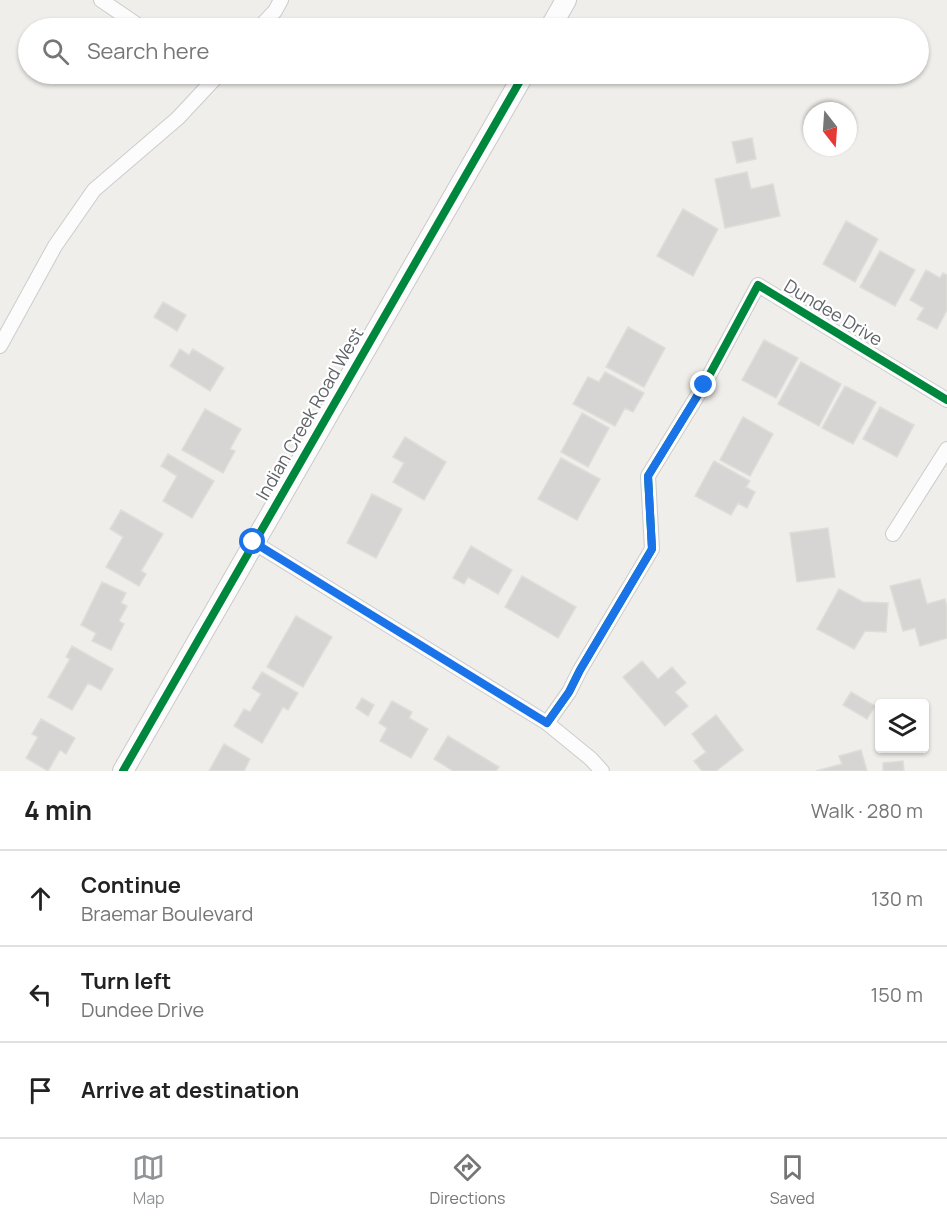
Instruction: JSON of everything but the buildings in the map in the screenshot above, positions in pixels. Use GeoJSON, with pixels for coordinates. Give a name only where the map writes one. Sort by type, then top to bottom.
{"type":"FeatureCollection","features":[{"type":"Feature","properties":{"kind":"street"},"geometry":{"type":"LineString","coordinates":[[101,0],[127,18]]}},
{"type":"Feature","properties":{"kind":"street"},"geometry":{"type":"LineString","coordinates":[[268,18],[281,0]]}},
{"type":"Feature","properties":{"kind":"street"},"geometry":{"type":"LineString","coordinates":[[555,18],[566,0]]}},
{"type":"Feature","properties":{"kind":"street"},"geometry":{"type":"LineString","coordinates":[[0,346],[55,246],[93,190],[178,118],[206,84]]}},
{"type":"Feature","properties":{"kind":"street","name":"Indian Creek Road West"},"geometry":{"type":"LineString","coordinates":[[123,771],[518,84]]}},
{"type":"Feature","properties":{"kind":"street","name":"Dundee Drive"},"geometry":{"type":"LineString","coordinates":[[547,723],[569,692],[652,549],[648,476],[704,385],[758,285],[947,400]]}},
{"type":"Feature","properties":{"kind":"street"},"geometry":{"type":"LineString","coordinates":[[893,534],[947,449]]}},
{"type":"Feature","properties":{"kind":"street"},"geometry":{"type":"LineString","coordinates":[[253,542],[547,723],[591,759],[602,771]]}},
{"type":"Feature","properties":{"kind":"cycle path"},"geometry":{"type":"LineString","coordinates":[[123,771],[518,84]]}},
{"type":"Feature","properties":{"kind":"cycle path"},"geometry":{"type":"LineString","coordinates":[[547,723],[569,692],[652,549],[648,476],[704,385],[758,285],[947,400]]}},
{"type":"Feature","properties":{"kind":"route"},"geometry":{"type":"LineString","coordinates":[[253,542],[547,723],[569,692],[652,549],[648,476],[704,385]]}}]}
